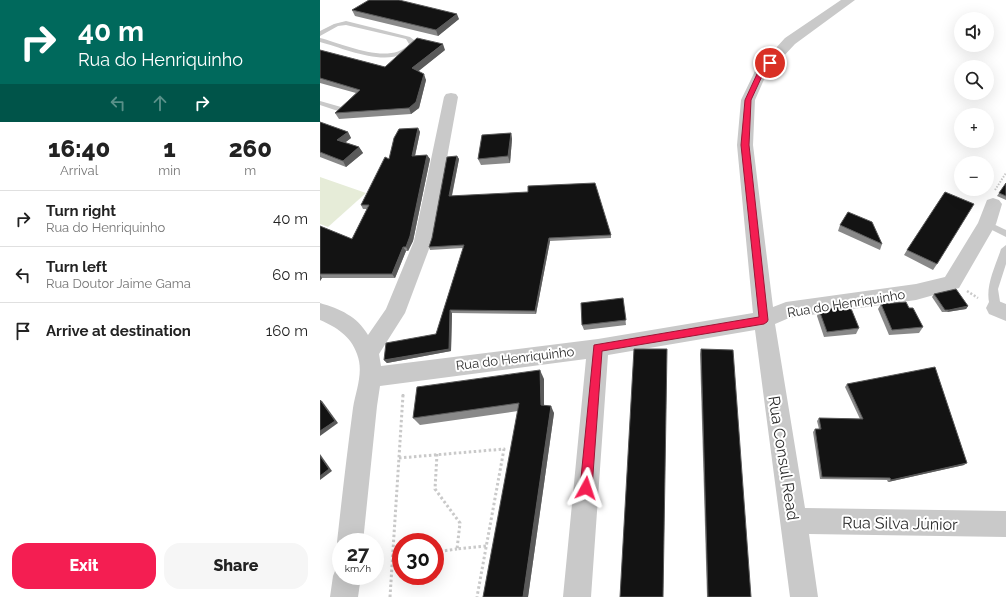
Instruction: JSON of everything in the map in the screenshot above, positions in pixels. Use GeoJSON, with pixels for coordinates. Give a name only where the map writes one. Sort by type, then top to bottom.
{"type":"FeatureCollection","features":[{"type":"Feature","properties":{"kind":"street","name":"Rua Consul Read"},"geometry":{"type":"LineString","coordinates":[[804,597],[794,521],[768,356],[745,145],[748,100],[760,74],[790,41],[848,0]]}},
{"type":"Feature","properties":{"kind":"street"},"geometry":{"type":"LineString","coordinates":[[368,353],[395,313],[423,241],[451,97]]}},
{"type":"Feature","properties":{"kind":"street"},"geometry":{"type":"LineString","coordinates":[[952,283],[987,224],[993,204]]}},
{"type":"Feature","properties":{"kind":"street","name":"Rua do Henriquinho"},"geometry":{"type":"LineString","coordinates":[[371,377],[598,348],[764,320],[786,310],[916,292],[952,283]]}},
{"type":"Feature","properties":{"kind":"street"},"geometry":{"type":"LineString","coordinates":[[320,311],[343,321],[355,331],[368,353],[371,377],[365,406],[351,533]]}},
{"type":"Feature","properties":{"kind":"street"},"geometry":{"type":"LineString","coordinates":[[577,597],[598,348]]}},
{"type":"Feature","properties":{"kind":"street","name":"Rua Silva Júnior"},"geometry":{"type":"LineString","coordinates":[[794,521],[1006,524]]}},
{"type":"Feature","properties":{"kind":"street"},"geometry":{"type":"LineString","coordinates":[[344,597],[346,585]]}},
{"type":"Feature","properties":{"kind":"lane"},"geometry":{"type":"LineString","coordinates":[[320,34],[336,25],[346,23],[408,38],[411,40],[412,44],[408,49],[400,54],[385,56],[320,40]]}},
{"type":"Feature","properties":{"kind":"lane"},"geometry":{"type":"LineString","coordinates":[[320,103],[338,109]]}},
{"type":"Feature","properties":{"kind":"lane"},"geometry":{"type":"LineString","coordinates":[[987,224],[1006,234]]}},
{"type":"Feature","properties":{"kind":"lane"},"geometry":{"type":"LineString","coordinates":[[1001,310],[993,289],[1006,250]]}},
{"type":"Feature","properties":{"kind":"path"},"geometry":{"type":"LineString","coordinates":[[952,283],[1001,310]]}},
{"type":"Feature","properties":{"kind":"path"},"geometry":{"type":"LineString","coordinates":[[394,533],[404,373]]}},
{"type":"Feature","properties":{"kind":"path"},"geometry":{"type":"LineString","coordinates":[[399,458],[504,449],[477,597]]}},
{"type":"Feature","properties":{"kind":"path"},"geometry":{"type":"LineString","coordinates":[[437,454],[435,489],[460,522],[457,549]]}},
{"type":"Feature","properties":{"kind":"path"},"geometry":{"type":"LineString","coordinates":[[444,551],[486,546]]}},
{"type":"Feature","properties":{"kind":"path"},"geometry":{"type":"LineString","coordinates":[[390,597],[392,570]]}},
{"type":"Feature","properties":{"kind":"green space"},"geometry":{"type":"Polygon","coordinates":[[[320,177],[366,193],[328,227],[320,224],[320,177]]]}},
{"type":"Feature","properties":{"kind":"building"},"geometry":{"type":"Polygon","coordinates":[[[369,0],[399,0],[457,14],[436,30],[352,10],[369,0]]]}},
{"type":"Feature","properties":{"kind":"building"},"geometry":{"type":"Polygon","coordinates":[[[417,38],[443,44],[412,68],[424,74],[416,102],[409,108],[335,113],[360,90],[320,78],[320,50],[385,67],[417,38]]]}},
{"type":"Feature","properties":{"kind":"building"},"geometry":{"type":"Polygon","coordinates":[[[320,122],[348,132],[337,140],[359,147],[343,161],[320,152],[320,122]]]}},
{"type":"Feature","properties":{"kind":"building"},"geometry":{"type":"Polygon","coordinates":[[[418,128],[412,156],[427,155],[410,236],[406,247],[403,247],[392,274],[320,274],[320,226],[352,239],[369,205],[361,205],[385,157],[389,159],[394,138],[399,129],[418,128]]]}},
{"type":"Feature","properties":{"kind":"building"},"geometry":{"type":"Polygon","coordinates":[[[511,133],[508,156],[478,159],[482,135],[511,133]]]}},
{"type":"Feature","properties":{"kind":"building"},"geometry":{"type":"Polygon","coordinates":[[[457,156],[449,196],[528,192],[528,186],[595,183],[611,235],[549,238],[535,311],[450,310],[449,349],[384,360],[386,343],[436,334],[464,245],[429,247],[447,157],[457,156]]]}},
{"type":"Feature","properties":{"kind":"building"},"geometry":{"type":"Polygon","coordinates":[[[1006,183],[1006,196],[999,193],[1006,183]]]}},
{"type":"Feature","properties":{"kind":"building"},"geometry":{"type":"Polygon","coordinates":[[[945,192],[974,204],[937,264],[907,250],[945,192]]]}},
{"type":"Feature","properties":{"kind":"building"},"geometry":{"type":"Polygon","coordinates":[[[848,212],[872,222],[882,244],[840,225],[848,212]]]}},
{"type":"Feature","properties":{"kind":"building"},"geometry":{"type":"Polygon","coordinates":[[[956,289],[968,306],[945,310],[934,294],[956,289]]]}},
{"type":"Feature","properties":{"kind":"building"},"geometry":{"type":"Polygon","coordinates":[[[623,298],[626,320],[582,325],[581,303],[623,298]]]}},
{"type":"Feature","properties":{"kind":"building"},"geometry":{"type":"Polygon","coordinates":[[[906,302],[909,308],[913,308],[923,327],[892,330],[881,304],[906,302]]]}},
{"type":"Feature","properties":{"kind":"building"},"geometry":{"type":"Polygon","coordinates":[[[850,306],[859,328],[827,332],[819,310],[850,306]]]}},
{"type":"Feature","properties":{"kind":"building"},"geometry":{"type":"Polygon","coordinates":[[[634,349],[667,349],[663,597],[620,597],[634,349]]]}},
{"type":"Feature","properties":{"kind":"building"},"geometry":{"type":"Polygon","coordinates":[[[701,349],[733,350],[751,597],[708,597],[701,349]]]}},
{"type":"Feature","properties":{"kind":"building"},"geometry":{"type":"Polygon","coordinates":[[[935,367],[967,463],[891,480],[890,478],[822,477],[815,429],[821,429],[819,418],[863,419],[847,384],[935,367]]]}},
{"type":"Feature","properties":{"kind":"building"},"geometry":{"type":"Polygon","coordinates":[[[540,370],[541,405],[551,406],[523,597],[483,597],[519,403],[413,418],[417,387],[540,370]]]}},
{"type":"Feature","properties":{"kind":"building"},"geometry":{"type":"Polygon","coordinates":[[[320,400],[335,421],[320,431],[320,400]]]}},
{"type":"Feature","properties":{"kind":"building"},"geometry":{"type":"Polygon","coordinates":[[[320,456],[329,469],[320,476],[320,456]]]}},
{"type":"Feature","properties":{"kind":"route"},"geometry":{"type":"LineString","coordinates":[[586,488],[598,348],[764,320],[745,145],[748,100],[760,74],[770,63]]}}]}
